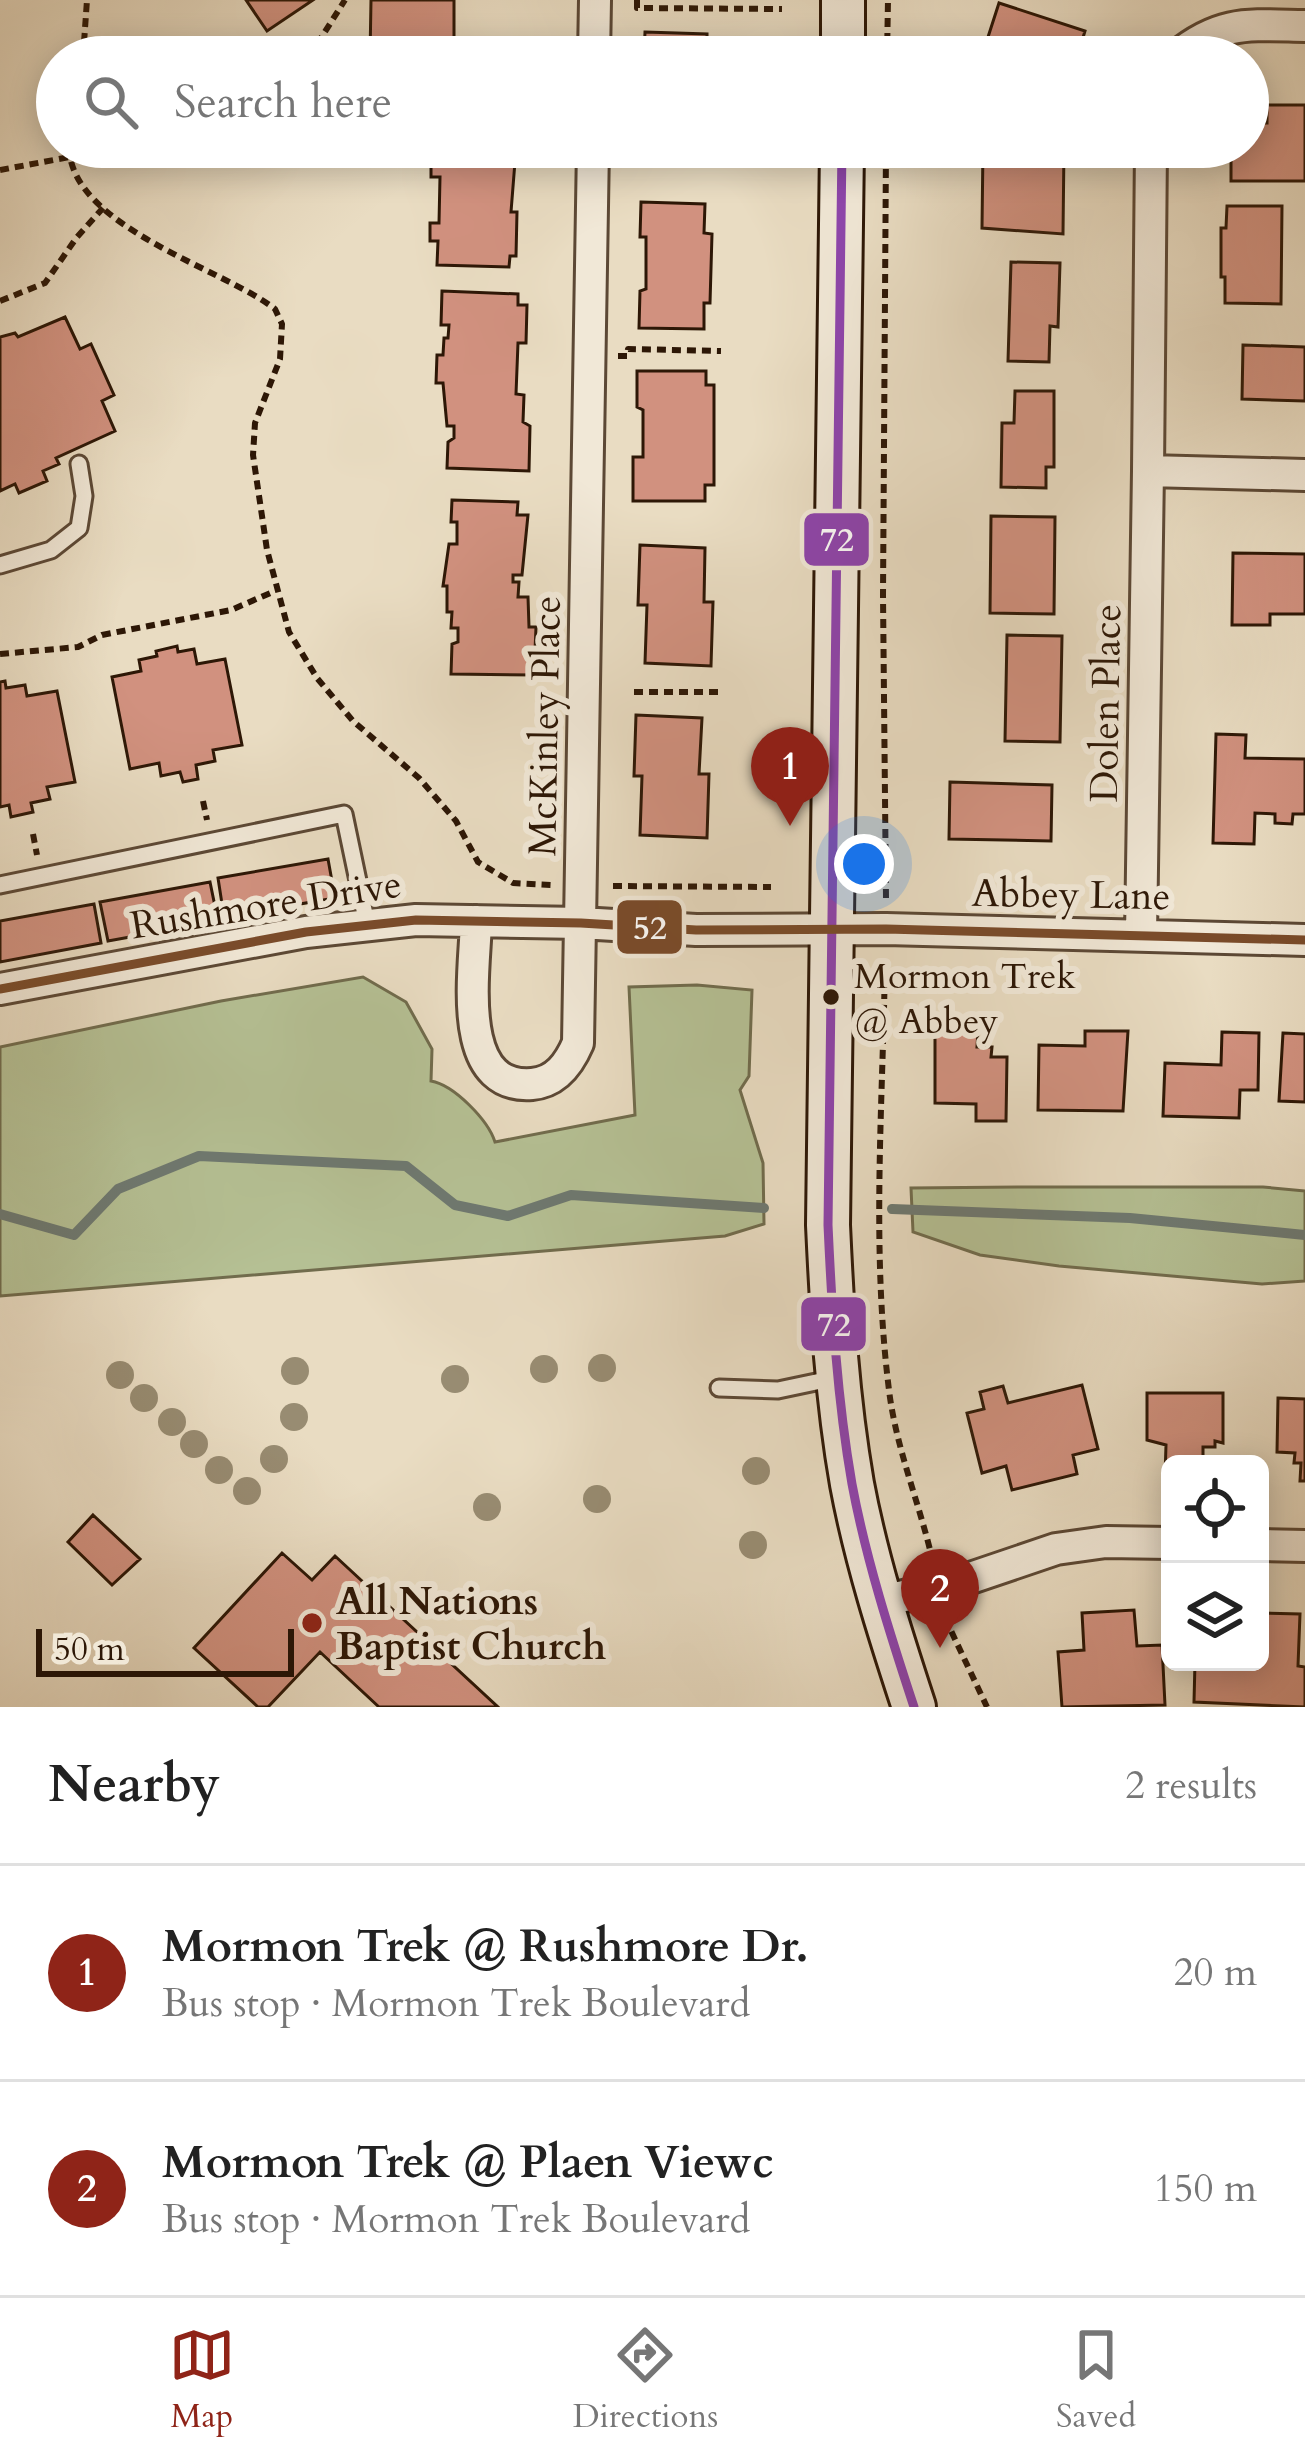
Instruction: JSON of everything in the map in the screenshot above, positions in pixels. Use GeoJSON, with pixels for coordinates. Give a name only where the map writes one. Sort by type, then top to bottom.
{"type":"FeatureCollection","features":[{"type":"Feature","properties":{"kind":"main road"},"geometry":{"type":"LineString","coordinates":[[843,36],[844,0]]}},
{"type":"Feature","properties":{"kind":"main road"},"geometry":{"type":"LineString","coordinates":[[842,168],[828,1209],[838,1377],[853,1489],[880,1601],[914,1707]]}},
{"type":"Feature","properties":{"kind":"street"},"geometry":{"type":"LineString","coordinates":[[594,36],[595,0]]}},
{"type":"Feature","properties":{"kind":"street"},"geometry":{"type":"LineString","coordinates":[[1203,36],[1232,25],[1305,26]]}},
{"type":"Feature","properties":{"kind":"street","name":"McKinley Place"},"geometry":{"type":"LineString","coordinates":[[476,921],[474,1031],[479,1054],[493,1071],[512,1082],[533,1084],[553,1078],[569,1063],[578,1043],[592,168]]}},
{"type":"Feature","properties":{"kind":"street","name":"Dolen Place"},"geometry":{"type":"LineString","coordinates":[[1141,935],[1151,168]]}},
{"type":"Feature","properties":{"kind":"street"},"geometry":{"type":"LineString","coordinates":[[1148,471],[1305,475]]}},
{"type":"Feature","properties":{"kind":"street","name":"Rushmore Drive"},"geometry":{"type":"LineString","coordinates":[[0,989],[367,924],[581,922],[695,930],[835,930]]}},
{"type":"Feature","properties":{"kind":"street","name":"Abbey Lane"},"geometry":{"type":"LineString","coordinates":[[835,930],[1305,940]]}},
{"type":"Feature","properties":{"kind":"street"},"geometry":{"type":"LineString","coordinates":[[880,1601],[938,1589],[1056,1550],[1106,1541],[1161,1543]]}},
{"type":"Feature","properties":{"kind":"street"},"geometry":{"type":"LineString","coordinates":[[1269,1545],[1305,1546]]}},
{"type":"Feature","properties":{"kind":"lane"},"geometry":{"type":"LineString","coordinates":[[0,565],[51,550],[79,528],[84,496],[79,464]]}},
{"type":"Feature","properties":{"kind":"lane"},"geometry":{"type":"LineString","coordinates":[[0,885],[344,814],[367,924]]}},
{"type":"Feature","properties":{"kind":"lane"},"geometry":{"type":"LineString","coordinates":[[719,1388],[778,1390],[838,1377]]}},
{"type":"Feature","properties":{"kind":"path"},"geometry":{"type":"LineString","coordinates":[[85,36],[88,0]]}},
{"type":"Feature","properties":{"kind":"path"},"geometry":{"type":"LineString","coordinates":[[325,36],[345,0]]}},
{"type":"Feature","properties":{"kind":"path"},"geometry":{"type":"LineString","coordinates":[[637,0],[637,8],[782,9]]}},
{"type":"Feature","properties":{"kind":"path"},"geometry":{"type":"LineString","coordinates":[[887,36],[888,0]]}},
{"type":"Feature","properties":{"kind":"path"},"geometry":{"type":"LineString","coordinates":[[0,170],[36,163]]}},
{"type":"Feature","properties":{"kind":"path"},"geometry":{"type":"LineString","coordinates":[[76,168],[88,193],[121,223],[275,309],[282,324],[280,359],[255,423],[254,455],[275,592],[289,632],[317,678],[353,721],[419,778],[456,820],[478,862],[513,883],[771,887]]}},
{"type":"Feature","properties":{"kind":"path"},"geometry":{"type":"LineString","coordinates":[[886,168],[886,929],[879,1225],[889,1390],[944,1617],[987,1707]]}},
{"type":"Feature","properties":{"kind":"path"},"geometry":{"type":"LineString","coordinates":[[0,301],[45,283],[76,237],[103,208]]}},
{"type":"Feature","properties":{"kind":"path"},"geometry":{"type":"LineString","coordinates":[[609,356],[627,356],[628,349],[721,351]]}},
{"type":"Feature","properties":{"kind":"path"},"geometry":{"type":"LineString","coordinates":[[0,654],[78,647],[102,635],[231,610],[275,592]]}},
{"type":"Feature","properties":{"kind":"path"},"geometry":{"type":"LineString","coordinates":[[634,692],[718,692]]}},
{"type":"Feature","properties":{"kind":"green space"},"geometry":{"type":"Polygon","coordinates":[[[363,977],[406,1002],[432,1049],[431,1081],[469,1105],[495,1142],[635,1115],[629,987],[697,985],[752,990],[749,1076],[740,1090],[763,1163],[764,1224],[725,1236],[0,1296],[0,1047],[363,977]]]}},
{"type":"Feature","properties":{"kind":"green space"},"geometry":{"type":"Polygon","coordinates":[[[1263,1187],[1305,1191],[1305,1281],[1262,1284],[1059,1266],[980,1255],[913,1232],[911,1188],[1263,1187]]]}},
{"type":"Feature","properties":{"kind":"building"},"geometry":{"type":"Polygon","coordinates":[[[246,0],[313,0],[267,31],[246,0]]]}},
{"type":"Feature","properties":{"kind":"building"},"geometry":{"type":"Polygon","coordinates":[[[371,0],[454,0],[454,36],[370,36],[371,0]]]}},
{"type":"Feature","properties":{"kind":"building"},"geometry":{"type":"Polygon","coordinates":[[[999,3],[1085,31],[1084,36],[988,36],[999,3]]]}},
{"type":"Feature","properties":{"kind":"building"},"geometry":{"type":"Polygon","coordinates":[[[645,32],[707,34],[707,36],[645,36],[645,32]]]}},
{"type":"Feature","properties":{"kind":"building"},"geometry":{"type":"Polygon","coordinates":[[[1269,105],[1305,105],[1305,181],[1231,181],[1231,168],[1269,168],[1269,105]]]}},
{"type":"Feature","properties":{"kind":"building"},"geometry":{"type":"Polygon","coordinates":[[[431,168],[514,168],[511,212],[517,212],[516,256],[510,256],[509,267],[437,265],[438,241],[430,241],[430,223],[439,223],[440,177],[431,177],[431,168]]]}},
{"type":"Feature","properties":{"kind":"building"},"geometry":{"type":"Polygon","coordinates":[[[983,168],[1064,168],[1063,234],[982,228],[983,168]]]}},
{"type":"Feature","properties":{"kind":"building"},"geometry":{"type":"Polygon","coordinates":[[[641,202],[705,204],[704,233],[712,234],[710,303],[704,303],[704,329],[639,328],[640,291],[646,289],[641,202]]]}},
{"type":"Feature","properties":{"kind":"building"},"geometry":{"type":"Polygon","coordinates":[[[1227,206],[1282,206],[1281,304],[1225,303],[1221,228],[1226,228],[1227,206]]]}},
{"type":"Feature","properties":{"kind":"building"},"geometry":{"type":"Polygon","coordinates":[[[1011,262],[1060,263],[1058,327],[1050,326],[1049,362],[1008,361],[1011,262]]]}},
{"type":"Feature","properties":{"kind":"building"},"geometry":{"type":"Polygon","coordinates":[[[442,291],[518,294],[518,305],[527,305],[526,343],[518,343],[516,394],[524,395],[523,422],[530,426],[529,471],[447,468],[454,426],[447,426],[443,383],[436,383],[437,355],[443,355],[449,325],[441,325],[442,291]]]}},
{"type":"Feature","properties":{"kind":"building"},"geometry":{"type":"Polygon","coordinates":[[[65,317],[80,349],[91,344],[114,395],[102,401],[115,431],[56,458],[59,464],[43,471],[47,481],[19,493],[15,484],[0,491],[0,337],[15,333],[18,337],[65,317]]]}},
{"type":"Feature","properties":{"kind":"building"},"geometry":{"type":"Polygon","coordinates":[[[1243,345],[1305,347],[1305,401],[1242,399],[1243,345]]]}},
{"type":"Feature","properties":{"kind":"building"},"geometry":{"type":"Polygon","coordinates":[[[637,371],[706,371],[706,385],[714,385],[714,485],[705,485],[705,501],[633,501],[633,457],[643,457],[637,371]]]}},
{"type":"Feature","properties":{"kind":"building"},"geometry":{"type":"Polygon","coordinates":[[[1015,391],[1054,391],[1054,467],[1046,467],[1046,488],[1001,487],[1002,423],[1014,423],[1015,391]]]}},
{"type":"Feature","properties":{"kind":"building"},"geometry":{"type":"Polygon","coordinates":[[[452,500],[518,502],[517,515],[528,515],[522,575],[513,575],[513,582],[519,582],[518,597],[528,597],[529,627],[536,627],[534,675],[451,674],[458,628],[451,628],[452,612],[447,612],[447,586],[443,586],[449,544],[457,544],[452,500]]]}},
{"type":"Feature","properties":{"kind":"building"},"geometry":{"type":"Polygon","coordinates":[[[991,516],[1055,517],[1054,614],[990,613],[991,516]]]}},
{"type":"Feature","properties":{"kind":"building"},"geometry":{"type":"Polygon","coordinates":[[[640,545],[705,548],[704,602],[713,602],[711,666],[645,663],[647,605],[638,605],[640,545]]]}},
{"type":"Feature","properties":{"kind":"building"},"geometry":{"type":"Polygon","coordinates":[[[1233,553],[1305,554],[1305,614],[1270,614],[1270,625],[1232,625],[1233,553]]]}},
{"type":"Feature","properties":{"kind":"building"},"geometry":{"type":"Polygon","coordinates":[[[1007,635],[1062,636],[1060,742],[1005,741],[1007,635]]]}},
{"type":"Feature","properties":{"kind":"building"},"geometry":{"type":"Polygon","coordinates":[[[177,646],[178,652],[194,649],[197,664],[225,659],[242,745],[213,750],[215,761],[196,765],[198,779],[183,782],[180,772],[161,776],[159,763],[130,769],[112,677],[141,671],[139,660],[177,646]]]}},
{"type":"Feature","properties":{"kind":"building"},"geometry":{"type":"Polygon","coordinates":[[[5,681],[6,688],[25,685],[27,696],[57,691],[75,782],[47,787],[50,799],[31,803],[33,812],[11,817],[9,805],[0,807],[0,682],[5,681]]]}},
{"type":"Feature","properties":{"kind":"building"},"geometry":{"type":"Polygon","coordinates":[[[636,715],[702,718],[699,774],[709,774],[707,838],[640,835],[642,776],[634,776],[636,715]]]}},
{"type":"Feature","properties":{"kind":"building"},"geometry":{"type":"Polygon","coordinates":[[[1216,734],[1246,735],[1245,758],[1305,759],[1305,814],[1293,814],[1292,824],[1275,823],[1275,814],[1255,813],[1254,844],[1213,843],[1216,734]]]}},
{"type":"Feature","properties":{"kind":"building"},"geometry":{"type":"Polygon","coordinates":[[[950,782],[1052,785],[1051,841],[949,839],[950,782]]]}},
{"type":"Feature","properties":{"kind":"building"},"geometry":{"type":"Polygon","coordinates":[[[328,859],[335,898],[224,917],[218,878],[328,859]]]}},
{"type":"Feature","properties":{"kind":"building"},"geometry":{"type":"Polygon","coordinates":[[[210,882],[218,921],[108,941],[100,902],[210,882]]]}},
{"type":"Feature","properties":{"kind":"building"},"geometry":{"type":"Polygon","coordinates":[[[94,904],[101,943],[0,962],[0,921],[94,904]]]}},
{"type":"Feature","properties":{"kind":"building"},"geometry":{"type":"Polygon","coordinates":[[[935,1030],[978,1031],[977,1047],[992,1047],[991,1057],[1007,1057],[1006,1121],[976,1121],[976,1104],[935,1103],[935,1030]]]}},
{"type":"Feature","properties":{"kind":"building"},"geometry":{"type":"Polygon","coordinates":[[[1085,1031],[1128,1031],[1123,1111],[1038,1110],[1039,1045],[1085,1046],[1085,1031]]]}},
{"type":"Feature","properties":{"kind":"building"},"geometry":{"type":"Polygon","coordinates":[[[1222,1032],[1259,1033],[1258,1090],[1240,1090],[1239,1118],[1163,1116],[1165,1063],[1221,1065],[1222,1032]]]}},
{"type":"Feature","properties":{"kind":"building"},"geometry":{"type":"Polygon","coordinates":[[[1283,1033],[1305,1034],[1305,1102],[1279,1101],[1283,1033]]]}},
{"type":"Feature","properties":{"kind":"building"},"geometry":{"type":"Polygon","coordinates":[[[1082,1385],[1098,1449],[1073,1455],[1077,1474],[1012,1490],[1006,1466],[982,1473],[967,1413],[984,1409],[980,1392],[1003,1386],[1008,1403],[1082,1385]]]}},
{"type":"Feature","properties":{"kind":"building"},"geometry":{"type":"Polygon","coordinates":[[[1147,1393],[1223,1393],[1223,1443],[1203,1447],[1203,1455],[1166,1455],[1166,1445],[1147,1440],[1147,1393]]]}},
{"type":"Feature","properties":{"kind":"building"},"geometry":{"type":"Polygon","coordinates":[[[1278,1398],[1305,1399],[1305,1481],[1300,1481],[1301,1463],[1294,1463],[1295,1453],[1277,1452],[1278,1398]]]}},
{"type":"Feature","properties":{"kind":"building"},"geometry":{"type":"Polygon","coordinates":[[[93,1515],[140,1559],[112,1585],[68,1542],[93,1515]]]}},
{"type":"Feature","properties":{"kind":"building","name":"All Nations Baptist Church"},"geometry":{"type":"Polygon","coordinates":[[[282,1553],[312,1580],[335,1556],[498,1707],[379,1707],[320,1652],[268,1707],[258,1707],[194,1648],[282,1553]]]}},
{"type":"Feature","properties":{"kind":"building"},"geometry":{"type":"Polygon","coordinates":[[[1134,1610],[1137,1646],[1161,1645],[1165,1705],[1062,1707],[1058,1652],[1084,1650],[1082,1613],[1134,1610]]]}},
{"type":"Feature","properties":{"kind":"building"},"geometry":{"type":"Polygon","coordinates":[[[1269,1613],[1300,1614],[1298,1666],[1305,1667],[1305,1707],[1194,1702],[1195,1671],[1269,1671],[1269,1613]]]}},
{"type":"Feature","properties":{"kind":"waterway"},"geometry":{"type":"LineString","coordinates":[[0,1214],[74,1235],[118,1189],[199,1156],[406,1166],[455,1205],[508,1216],[571,1195],[764,1208]]}},
{"type":"Feature","properties":{"kind":"waterway"},"geometry":{"type":"LineString","coordinates":[[892,1209],[1130,1218],[1305,1235]]}},
{"type":"Feature","properties":{"kind":"transit line","name":"72"},"geometry":{"type":"LineString","coordinates":[[842,168],[828,1225],[833,1323],[852,1484],[871,1568],[914,1707]]}},
{"type":"Feature","properties":{"kind":"transit line","name":"52"},"geometry":{"type":"LineString","coordinates":[[0,989],[306,932],[416,920],[696,930],[886,929],[1305,940]]}},
{"type":"Feature","properties":{"kind":"place","name":"Mormon Trek @ Rushmore Dr."},"geometry":{"type":"Point","coordinates":[790,826]}},
{"type":"Feature","properties":{"kind":"place","name":"Mormon Trek @ Abbey"},"geometry":{"type":"Point","coordinates":[831,997]}},
{"type":"Feature","properties":{"kind":"place","name":"All Nations Baptist Church"},"geometry":{"type":"Point","coordinates":[312,1623]}},
{"type":"Feature","properties":{"kind":"place","name":"Mormon Trek @ Plaen Viewc"},"geometry":{"type":"Point","coordinates":[940,1648]}}]}
